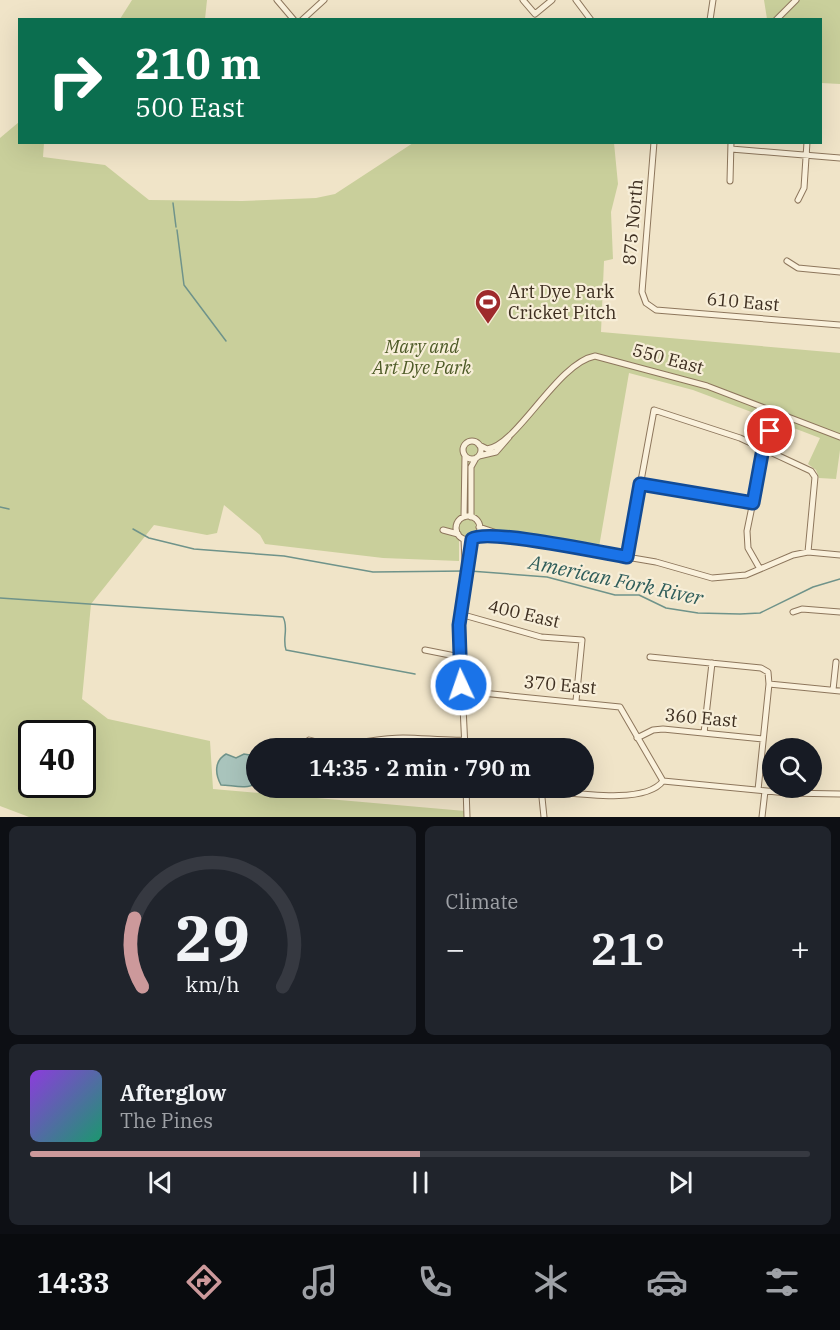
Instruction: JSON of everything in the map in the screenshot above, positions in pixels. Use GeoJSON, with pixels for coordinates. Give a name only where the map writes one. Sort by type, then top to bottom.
{"type":"FeatureCollection","features":[{"type":"Feature","properties":{"kind":"street"},"geometry":{"type":"LineString","coordinates":[[277,0],[292,18]]}},
{"type":"Feature","properties":{"kind":"street"},"geometry":{"type":"LineString","coordinates":[[304,18],[324,0]]}},
{"type":"Feature","properties":{"kind":"street"},"geometry":{"type":"LineString","coordinates":[[523,0],[535,14],[552,0]]}},
{"type":"Feature","properties":{"kind":"street"},"geometry":{"type":"LineString","coordinates":[[576,0],[590,18]]}},
{"type":"Feature","properties":{"kind":"street"},"geometry":{"type":"LineString","coordinates":[[710,18],[713,0]]}},
{"type":"Feature","properties":{"kind":"street"},"geometry":{"type":"LineString","coordinates":[[778,18],[796,0]]}},
{"type":"Feature","properties":{"kind":"street","name":"875 North"},"geometry":{"type":"LineString","coordinates":[[646,303],[642,292],[654,144]]}},
{"type":"Feature","properties":{"kind":"street"},"geometry":{"type":"LineString","coordinates":[[798,200],[804,188],[807,144]]}},
{"type":"Feature","properties":{"kind":"street"},"geometry":{"type":"LineString","coordinates":[[729,181],[731,146],[840,158]]}},
{"type":"Feature","properties":{"kind":"street"},"geometry":{"type":"LineString","coordinates":[[787,261],[798,268],[840,272]]}},
{"type":"Feature","properties":{"kind":"street","name":"610 East"},"geometry":{"type":"LineString","coordinates":[[646,303],[656,309],[840,325]]}},
{"type":"Feature","properties":{"kind":"street","name":"550 East"},"geometry":{"type":"LineString","coordinates":[[479,445],[493,448],[511,433],[572,369],[583,360],[595,356],[690,380],[840,437]]}},
{"type":"Feature","properties":{"kind":"street"},"geometry":{"type":"LineString","coordinates":[[627,557],[654,410],[764,448],[813,473],[808,552]]}},
{"type":"Feature","properties":{"kind":"street"},"geometry":{"type":"LineString","coordinates":[[760,569],[747,539],[764,448],[777,413]]}},
{"type":"Feature","properties":{"kind":"street","name":"550 East"},"geometry":{"type":"LineString","coordinates":[[477,457],[498,451],[511,433]]}},
{"type":"Feature","properties":{"kind":"street"},"geometry":{"type":"LineString","coordinates":[[464,738],[460,614],[466,562],[464,539],[458,534],[443,530],[456,526],[464,517],[465,456],[463,450],[465,444],[474,442],[479,445],[477,457],[471,469],[471,517],[479,527],[509,537],[627,557],[712,578],[735,578],[793,555],[808,552],[840,555]]}},
{"type":"Feature","properties":{"kind":"street"},"geometry":{"type":"LineString","coordinates":[[465,456],[477,457]]}},
{"type":"Feature","properties":{"kind":"street"},"geometry":{"type":"LineString","coordinates":[[640,484],[753,503]]}},
{"type":"Feature","properties":{"kind":"street"},"geometry":{"type":"LineString","coordinates":[[464,517],[471,517]]}},
{"type":"Feature","properties":{"kind":"street"},"geometry":{"type":"LineString","coordinates":[[456,526],[458,534]]}},
{"type":"Feature","properties":{"kind":"street"},"geometry":{"type":"LineString","coordinates":[[466,562],[479,527]]}},
{"type":"Feature","properties":{"kind":"street"},"geometry":{"type":"LineString","coordinates":[[464,539],[509,537]]}},
{"type":"Feature","properties":{"kind":"street"},"geometry":{"type":"LineString","coordinates":[[793,612],[802,609],[840,612]]}},
{"type":"Feature","properties":{"kind":"street","name":"400 East"},"geometry":{"type":"LineString","coordinates":[[460,614],[541,637],[582,640],[576,701]]}},
{"type":"Feature","properties":{"kind":"street"},"geometry":{"type":"LineString","coordinates":[[425,650],[460,657]]}},
{"type":"Feature","properties":{"kind":"street"},"geometry":{"type":"LineString","coordinates":[[650,657],[761,668],[768,672],[769,684],[763,738]]}},
{"type":"Feature","properties":{"kind":"street"},"geometry":{"type":"LineString","coordinates":[[833,690],[836,662]]}},
{"type":"Feature","properties":{"kind":"street"},"geometry":{"type":"LineString","coordinates":[[704,733],[712,663]]}},
{"type":"Feature","properties":{"kind":"street"},"geometry":{"type":"LineString","coordinates":[[769,684],[840,691]]}},
{"type":"Feature","properties":{"kind":"street","name":"370 East"},"geometry":{"type":"LineString","coordinates":[[462,691],[620,707],[637,738]]}},
{"type":"Feature","properties":{"kind":"street","name":"360 East"},"geometry":{"type":"LineString","coordinates":[[637,738],[657,729],[762,739]]}},
{"type":"Feature","properties":{"kind":"street"},"geometry":{"type":"LineString","coordinates":[[637,738],[663,782]]}},
{"type":"Feature","properties":{"kind":"street"},"geometry":{"type":"LineString","coordinates":[[758,790],[762,749]]}},
{"type":"Feature","properties":{"kind":"street"},"geometry":{"type":"LineString","coordinates":[[594,794],[622,796],[653,791],[663,782],[762,791]]}},
{"type":"Feature","properties":{"kind":"street"},"geometry":{"type":"LineString","coordinates":[[822,793],[840,794]]}},
{"type":"Feature","properties":{"kind":"street"},"geometry":{"type":"LineString","coordinates":[[466,798],[467,817]]}},
{"type":"Feature","properties":{"kind":"street"},"geometry":{"type":"LineString","coordinates":[[542,798],[543,817]]}},
{"type":"Feature","properties":{"kind":"street"},"geometry":{"type":"LineString","coordinates":[[762,817],[764,798]]}},
{"type":"Feature","properties":{"kind":"green space"},"geometry":{"type":"Polygon","coordinates":[[[132,0],[207,0],[205,18],[121,18],[132,0]]]}},
{"type":"Feature","properties":{"kind":"green space"},"geometry":{"type":"Polygon","coordinates":[[[764,0],[840,0],[840,84],[822,83],[822,18],[767,18],[764,0]]]}},
{"type":"Feature","properties":{"kind":"green space","name":"Mary and Art Dye Park"},"geometry":{"type":"Polygon","coordinates":[[[18,123],[18,144],[44,144],[43,157],[105,165],[149,200],[242,201],[316,198],[335,194],[411,144],[614,144],[618,184],[611,212],[613,259],[604,261],[601,332],[840,353],[840,450],[836,479],[819,478],[816,470],[808,464],[820,438],[693,390],[629,373],[599,547],[488,528],[459,539],[459,561],[383,558],[265,544],[260,535],[224,505],[217,533],[207,535],[154,525],[91,604],[82,699],[108,719],[210,741],[213,789],[246,792],[246,798],[316,798],[465,811],[465,817],[29,817],[0,806],[0,138],[18,123]]]}},
{"type":"Feature","properties":{"kind":"water"},"geometry":{"type":"Polygon","coordinates":[[[226,754],[236,758],[246,754],[246,786],[221,785],[217,768],[226,754]]]}},
{"type":"Feature","properties":{"kind":"waterway"},"geometry":{"type":"LineString","coordinates":[[173,203],[176,227]]}},
{"type":"Feature","properties":{"kind":"waterway"},"geometry":{"type":"LineString","coordinates":[[177,230],[184,285],[226,341]]}},
{"type":"Feature","properties":{"kind":"waterway","name":"American Fork River"},"geometry":{"type":"LineString","coordinates":[[0,507],[9,509]]}},
{"type":"Feature","properties":{"kind":"waterway","name":"American Fork River"},"geometry":{"type":"LineString","coordinates":[[133,529],[149,538],[194,549],[284,556],[373,572],[466,571]]}},
{"type":"Feature","properties":{"kind":"waterway","name":"American Fork River"},"geometry":{"type":"LineString","coordinates":[[470,571],[547,577],[615,595],[639,595],[666,608],[698,613],[740,614],[760,613],[813,587],[840,579]]}},
{"type":"Feature","properties":{"kind":"waterway"},"geometry":{"type":"LineString","coordinates":[[0,598],[283,617],[286,650],[415,674]]}},
{"type":"Feature","properties":{"kind":"place","name":"Art Dye Park Cricket Pitch"},"geometry":{"type":"Point","coordinates":[488,325]}},
{"type":"Feature","properties":{"kind":"route"},"geometry":{"type":"LineString","coordinates":[[461,685],[459,625],[464,579],[472,539],[477,535],[509,537],[627,557],[640,484],[753,503],[762,454],[770,431]]}}]}
